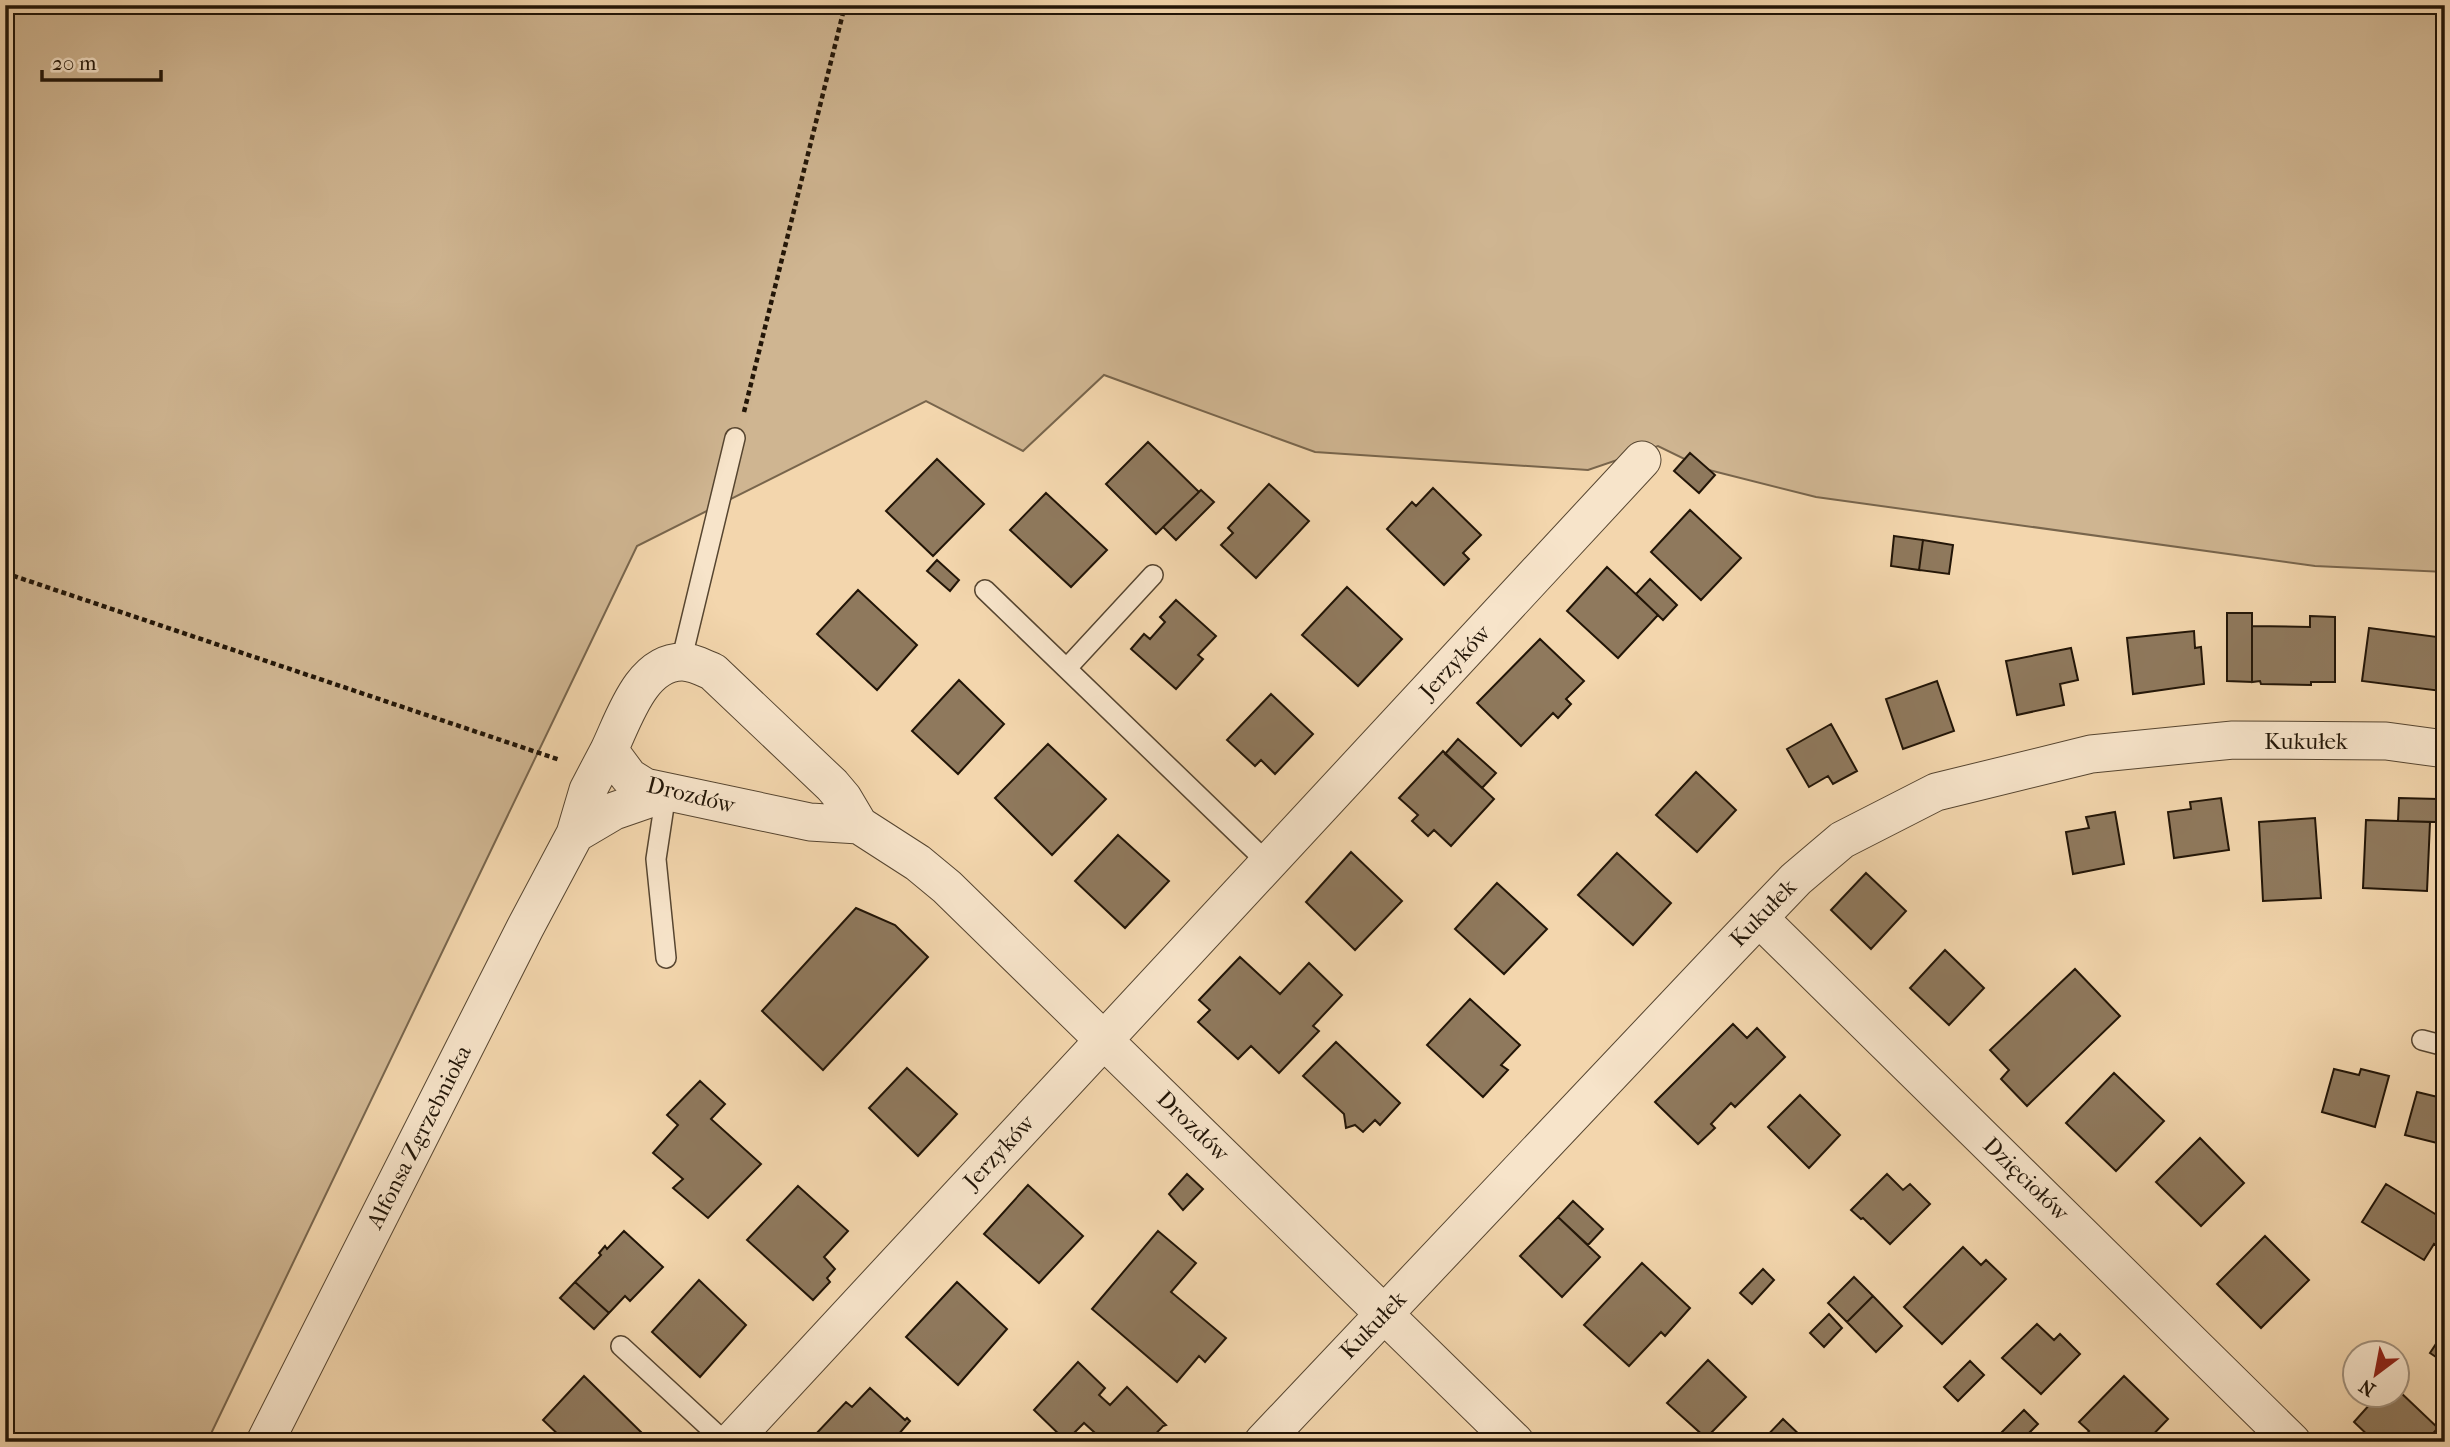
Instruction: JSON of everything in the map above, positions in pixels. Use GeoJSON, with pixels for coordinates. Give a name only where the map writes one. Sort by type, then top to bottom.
{"type":"FeatureCollection","features":[{"type":"Feature","properties":{"kind":"street","name":"Jerzyków"},"geometry":{"type":"LineString","coordinates":[[731,1442],[1642,460]]}},
{"type":"Feature","properties":{"kind":"street"},"geometry":{"type":"LineString","coordinates":[[602,762],[639,690],[656,671],[681,662]]}},
{"type":"Feature","properties":{"kind":"street","name":"Drozdów"},"geometry":{"type":"LineString","coordinates":[[681,662],[698,665],[713,672],[832,785],[859,825],[933,874],[1515,1442]]}},
{"type":"Feature","properties":{"kind":"street","name":"Kukułek"},"geometry":{"type":"LineString","coordinates":[[1263,1442],[1796,879],[1842,840],[1936,792],[2091,754],[2233,740],[2386,741],[2445,750]]}},
{"type":"Feature","properties":{"kind":"street","name":"Drozdów"},"geometry":{"type":"LineString","coordinates":[[602,762],[645,787],[666,793],[810,822],[859,825]]}},
{"type":"Feature","properties":{"kind":"street","name":"Alfonsa Zgrzebnioka"},"geometry":{"type":"LineString","coordinates":[[265,1442],[525,928],[576,834],[589,790],[602,762]]}},
{"type":"Feature","properties":{"kind":"street"},"geometry":{"type":"LineString","coordinates":[[576,834],[614,811],[666,793]]}},
{"type":"Feature","properties":{"kind":"street","name":"Dzięciołów"},"geometry":{"type":"LineString","coordinates":[[1759,918],[2292,1442]]}},
{"type":"Feature","properties":{"kind":"lane"},"geometry":{"type":"LineString","coordinates":[[681,662],[735,438]]}},
{"type":"Feature","properties":{"kind":"lane"},"geometry":{"type":"LineString","coordinates":[[1067,668],[1153,575]]}},
{"type":"Feature","properties":{"kind":"lane"},"geometry":{"type":"LineString","coordinates":[[985,590],[1268,863]]}},
{"type":"Feature","properties":{"kind":"lane"},"geometry":{"type":"LineString","coordinates":[[666,793],[656,859],[666,958]]}},
{"type":"Feature","properties":{"kind":"lane"},"geometry":{"type":"LineString","coordinates":[[2422,1040],[2445,1046]]}},
{"type":"Feature","properties":{"kind":"lane"},"geometry":{"type":"LineString","coordinates":[[621,1346],[725,1442]]}},
{"type":"Feature","properties":{"kind":"path"},"geometry":{"type":"LineString","coordinates":[[735,438],[748,397],[845,5]]}},
{"type":"Feature","properties":{"kind":"path"},"geometry":{"type":"LineString","coordinates":[[5,573],[580,767],[602,762]]}},
{"type":"Feature","properties":{"kind":"shaded area"},"geometry":{"type":"Polygon","coordinates":[[[5,5],[2445,5],[2445,572],[2315,566],[1816,497],[1705,469],[1658,446],[1588,470],[1315,452],[1104,375],[1023,451],[926,401],[637,546],[207,1442],[5,1442],[5,5]]]}},
{"type":"Feature","properties":{"kind":"building"},"geometry":{"type":"Polygon","coordinates":[[[1148,442],[1199,492],[1156,534],[1106,484],[1148,442]]]}},
{"type":"Feature","properties":{"kind":"building"},"geometry":{"type":"Polygon","coordinates":[[[1690,453],[1715,475],[1699,493],[1674,471],[1690,453]]]}},
{"type":"Feature","properties":{"kind":"building"},"geometry":{"type":"Polygon","coordinates":[[[937,459],[984,504],[933,556],[886,511],[937,459]]]}},
{"type":"Feature","properties":{"kind":"building"},"geometry":{"type":"Polygon","coordinates":[[[1269,484],[1309,521],[1256,578],[1221,545],[1233,533],[1228,528],[1269,484]]]}},
{"type":"Feature","properties":{"kind":"building"},"geometry":{"type":"Polygon","coordinates":[[[1433,488],[1481,535],[1463,553],[1469,559],[1444,585],[1387,529],[1412,502],[1416,506],[1433,488]]]}},
{"type":"Feature","properties":{"kind":"building"},"geometry":{"type":"Polygon","coordinates":[[[1201,490],[1214,502],[1176,540],[1163,527],[1201,490]]]}},
{"type":"Feature","properties":{"kind":"building"},"geometry":{"type":"Polygon","coordinates":[[[1046,493],[1107,550],[1071,587],[1010,530],[1046,493]]]}},
{"type":"Feature","properties":{"kind":"building"},"geometry":{"type":"Polygon","coordinates":[[[1690,510],[1741,558],[1701,600],[1651,552],[1690,510]]]}},
{"type":"Feature","properties":{"kind":"building"},"geometry":{"type":"Polygon","coordinates":[[[1894,536],[1923,540],[1919,570],[1891,566],[1894,536]]]}},
{"type":"Feature","properties":{"kind":"building"},"geometry":{"type":"Polygon","coordinates":[[[1923,540],[1953,545],[1949,574],[1919,570],[1923,540]]]}},
{"type":"Feature","properties":{"kind":"building"},"geometry":{"type":"Polygon","coordinates":[[[937,560],[959,580],[950,591],[927,571],[937,560]]]}},
{"type":"Feature","properties":{"kind":"building"},"geometry":{"type":"Polygon","coordinates":[[[1607,567],[1658,615],[1618,658],[1567,611],[1607,567]]]}},
{"type":"Feature","properties":{"kind":"building"},"geometry":{"type":"Polygon","coordinates":[[[1650,579],[1677,605],[1663,620],[1636,594],[1650,579]]]}},
{"type":"Feature","properties":{"kind":"building"},"geometry":{"type":"Polygon","coordinates":[[[1347,587],[1402,639],[1358,686],[1302,635],[1347,587]]]}},
{"type":"Feature","properties":{"kind":"building"},"geometry":{"type":"Polygon","coordinates":[[[858,590],[917,645],[877,690],[817,634],[858,590]]]}},
{"type":"Feature","properties":{"kind":"building"},"geometry":{"type":"Polygon","coordinates":[[[1176,600],[1216,636],[1198,655],[1203,659],[1176,689],[1131,649],[1144,634],[1150,639],[1165,622],[1160,617],[1176,600]]]}},
{"type":"Feature","properties":{"kind":"building"},"geometry":{"type":"Polygon","coordinates":[[[2227,613],[2252,613],[2252,682],[2227,681],[2227,613]]]}},
{"type":"Feature","properties":{"kind":"building"},"geometry":{"type":"Polygon","coordinates":[[[2310,616],[2335,617],[2335,682],[2311,682],[2311,685],[2252,682],[2252,626],[2310,627],[2310,616]]]}},
{"type":"Feature","properties":{"kind":"building"},"geometry":{"type":"Polygon","coordinates":[[[2369,628],[2445,638],[2441,691],[2362,681],[2369,628]]]}},
{"type":"Feature","properties":{"kind":"building"},"geometry":{"type":"Polygon","coordinates":[[[2194,631],[2195,648],[2201,647],[2204,684],[2133,694],[2127,638],[2194,631]]]}},
{"type":"Feature","properties":{"kind":"building"},"geometry":{"type":"Polygon","coordinates":[[[1540,639],[1584,681],[1566,699],[1571,704],[1558,718],[1553,713],[1521,746],[1477,703],[1540,639]]]}},
{"type":"Feature","properties":{"kind":"building"},"geometry":{"type":"Polygon","coordinates":[[[2071,648],[2078,680],[2060,684],[2064,705],[2017,715],[2006,661],[2071,648]]]}},
{"type":"Feature","properties":{"kind":"building"},"geometry":{"type":"Polygon","coordinates":[[[959,680],[1004,724],[958,774],[912,731],[959,680]]]}},
{"type":"Feature","properties":{"kind":"building"},"geometry":{"type":"Polygon","coordinates":[[[1937,681],[1954,731],[1903,749],[1886,699],[1937,681]]]}},
{"type":"Feature","properties":{"kind":"building"},"geometry":{"type":"Polygon","coordinates":[[[1271,694],[1313,734],[1275,774],[1261,760],[1255,766],[1227,740],[1271,694]]]}},
{"type":"Feature","properties":{"kind":"building"},"geometry":{"type":"Polygon","coordinates":[[[1831,724],[1857,771],[1833,784],[1828,776],[1809,787],[1787,749],[1831,724]]]}},
{"type":"Feature","properties":{"kind":"building"},"geometry":{"type":"Polygon","coordinates":[[[1458,739],[1496,773],[1482,788],[1445,754],[1458,739]]]}},
{"type":"Feature","properties":{"kind":"building"},"geometry":{"type":"Polygon","coordinates":[[[1048,744],[1106,799],[1052,855],[995,798],[1048,744]]]}},
{"type":"Feature","properties":{"kind":"building"},"geometry":{"type":"Polygon","coordinates":[[[1443,751],[1494,799],[1451,846],[1434,830],[1428,836],[1412,821],[1418,815],[1399,798],[1443,751]]]}},
{"type":"Feature","properties":{"kind":"building"},"geometry":{"type":"Polygon","coordinates":[[[1696,772],[1736,810],[1697,852],[1656,815],[1696,772]]]}},
{"type":"Feature","properties":{"kind":"building"},"geometry":{"type":"Polygon","coordinates":[[[2221,798],[2229,850],[2174,858],[2168,812],[2191,809],[2190,802],[2221,798]]]}},
{"type":"Feature","properties":{"kind":"building"},"geometry":{"type":"Polygon","coordinates":[[[2399,798],[2438,799],[2437,822],[2398,821],[2399,798]]]}},
{"type":"Feature","properties":{"kind":"building"},"geometry":{"type":"Polygon","coordinates":[[[2115,812],[2124,864],[2073,874],[2066,832],[2089,828],[2086,817],[2115,812]]]}},
{"type":"Feature","properties":{"kind":"building"},"geometry":{"type":"Polygon","coordinates":[[[2315,818],[2321,898],[2263,901],[2259,822],[2315,818]]]}},
{"type":"Feature","properties":{"kind":"building"},"geometry":{"type":"Polygon","coordinates":[[[2366,820],[2430,822],[2427,891],[2363,888],[2366,820]]]}},
{"type":"Feature","properties":{"kind":"building"},"geometry":{"type":"Polygon","coordinates":[[[1118,835],[1169,881],[1125,928],[1075,881],[1118,835]]]}},
{"type":"Feature","properties":{"kind":"building"},"geometry":{"type":"Polygon","coordinates":[[[1351,852],[1402,901],[1355,950],[1306,902],[1351,852]]]}},
{"type":"Feature","properties":{"kind":"building"},"geometry":{"type":"Polygon","coordinates":[[[1617,853],[1671,903],[1633,945],[1578,895],[1617,853]]]}},
{"type":"Feature","properties":{"kind":"building"},"geometry":{"type":"Polygon","coordinates":[[[1866,873],[1906,911],[1871,949],[1831,910],[1866,873]]]}},
{"type":"Feature","properties":{"kind":"building"},"geometry":{"type":"Polygon","coordinates":[[[1497,883],[1547,929],[1504,974],[1455,929],[1497,883]]]}},
{"type":"Feature","properties":{"kind":"building"},"geometry":{"type":"Polygon","coordinates":[[[856,908],[895,925],[928,957],[823,1070],[762,1011],[856,908]]]}},
{"type":"Feature","properties":{"kind":"building"},"geometry":{"type":"Polygon","coordinates":[[[1945,950],[1984,988],[1949,1025],[1910,988],[1945,950]]]}},
{"type":"Feature","properties":{"kind":"building"},"geometry":{"type":"Polygon","coordinates":[[[1240,957],[1280,994],[1309,963],[1342,995],[1313,1026],[1319,1031],[1279,1073],[1251,1046],[1238,1059],[1198,1022],[1210,1010],[1199,1000],[1240,957]]]}},
{"type":"Feature","properties":{"kind":"building"},"geometry":{"type":"Polygon","coordinates":[[[2075,969],[2120,1016],[2027,1106],[2001,1079],[2009,1070],[1990,1050],[2075,969]]]}},
{"type":"Feature","properties":{"kind":"building"},"geometry":{"type":"Polygon","coordinates":[[[1470,999],[1520,1045],[1501,1065],[1508,1070],[1483,1097],[1427,1045],[1470,999]]]}},
{"type":"Feature","properties":{"kind":"building"},"geometry":{"type":"Polygon","coordinates":[[[1733,1024],[1747,1038],[1757,1028],[1785,1057],[1735,1107],[1731,1103],[1711,1124],[1715,1128],[1698,1144],[1655,1102],[1733,1024]]]}},
{"type":"Feature","properties":{"kind":"building"},"geometry":{"type":"Polygon","coordinates":[[[1336,1042],[1400,1103],[1380,1125],[1375,1120],[1363,1132],[1355,1125],[1346,1128],[1344,1114],[1303,1076],[1336,1042]]]}},
{"type":"Feature","properties":{"kind":"building"},"geometry":{"type":"Polygon","coordinates":[[[907,1068],[957,1114],[918,1156],[869,1108],[907,1068]]]}},
{"type":"Feature","properties":{"kind":"building"},"geometry":{"type":"Polygon","coordinates":[[[2334,1069],[2359,1075],[2361,1069],[2389,1076],[2375,1127],[2322,1112],[2334,1069]]]}},
{"type":"Feature","properties":{"kind":"building"},"geometry":{"type":"Polygon","coordinates":[[[2114,1073],[2164,1121],[2116,1171],[2066,1123],[2114,1073]]]}},
{"type":"Feature","properties":{"kind":"building"},"geometry":{"type":"Polygon","coordinates":[[[700,1081],[725,1104],[711,1119],[761,1164],[708,1218],[673,1188],[683,1179],[653,1153],[678,1125],[667,1115],[700,1081]]]}},
{"type":"Feature","properties":{"kind":"building"},"geometry":{"type":"Polygon","coordinates":[[[2444,1090],[2445,1145],[2405,1135],[2417,1092],[2442,1098],[2444,1090]]]}},
{"type":"Feature","properties":{"kind":"building"},"geometry":{"type":"Polygon","coordinates":[[[1800,1095],[1840,1135],[1809,1168],[1768,1127],[1800,1095]]]}},
{"type":"Feature","properties":{"kind":"building"},"geometry":{"type":"Polygon","coordinates":[[[2200,1138],[2244,1183],[2201,1226],[2156,1182],[2200,1138]]]}},
{"type":"Feature","properties":{"kind":"building"},"geometry":{"type":"Polygon","coordinates":[[[1187,1174],[1203,1189],[1183,1210],[1169,1194],[1187,1174]]]}},
{"type":"Feature","properties":{"kind":"building"},"geometry":{"type":"Polygon","coordinates":[[[1887,1174],[1903,1190],[1910,1184],[1930,1204],[1890,1244],[1851,1210],[1887,1174]]]}},
{"type":"Feature","properties":{"kind":"building"},"geometry":{"type":"Polygon","coordinates":[[[2386,1184],[2445,1220],[2445,1251],[2434,1244],[2424,1260],[2362,1222],[2386,1184]]]}},
{"type":"Feature","properties":{"kind":"building"},"geometry":{"type":"Polygon","coordinates":[[[1028,1185],[1083,1236],[1039,1283],[984,1234],[1028,1185]]]}},
{"type":"Feature","properties":{"kind":"building"},"geometry":{"type":"Polygon","coordinates":[[[798,1186],[848,1231],[824,1257],[835,1269],[827,1278],[830,1282],[813,1300],[747,1240],[798,1186]]]}},
{"type":"Feature","properties":{"kind":"building"},"geometry":{"type":"Polygon","coordinates":[[[1573,1201],[1603,1229],[1588,1245],[1558,1217],[1573,1201]]]}},
{"type":"Feature","properties":{"kind":"building"},"geometry":{"type":"Polygon","coordinates":[[[1558,1217],[1600,1257],[1562,1297],[1520,1256],[1558,1217]]]}},
{"type":"Feature","properties":{"kind":"building"},"geometry":{"type":"Polygon","coordinates":[[[624,1231],[663,1267],[630,1301],[625,1296],[609,1313],[575,1282],[601,1255],[599,1253],[605,1246],[607,1249],[624,1231]]]}},
{"type":"Feature","properties":{"kind":"building"},"geometry":{"type":"Polygon","coordinates":[[[1158,1231],[1196,1263],[1171,1292],[1226,1338],[1205,1362],[1199,1356],[1177,1382],[1092,1309],[1158,1231]]]}},
{"type":"Feature","properties":{"kind":"building"},"geometry":{"type":"Polygon","coordinates":[[[2265,1236],[2309,1280],[2261,1328],[2217,1284],[2265,1236]]]}},
{"type":"Feature","properties":{"kind":"building"},"geometry":{"type":"Polygon","coordinates":[[[1963,1247],[1981,1265],[1986,1260],[2006,1279],[1942,1344],[1904,1307],[1963,1247]]]}},
{"type":"Feature","properties":{"kind":"building"},"geometry":{"type":"Polygon","coordinates":[[[1642,1263],[1690,1308],[1665,1336],[1661,1332],[1629,1366],[1584,1325],[1642,1263]]]}},
{"type":"Feature","properties":{"kind":"building"},"geometry":{"type":"Polygon","coordinates":[[[1763,1269],[1774,1280],[1752,1304],[1740,1293],[1763,1269]]]}},
{"type":"Feature","properties":{"kind":"building"},"geometry":{"type":"Polygon","coordinates":[[[1854,1277],[1873,1296],[1847,1322],[1828,1303],[1854,1277]]]}},
{"type":"Feature","properties":{"kind":"building"},"geometry":{"type":"Polygon","coordinates":[[[699,1280],[746,1325],[700,1377],[652,1332],[699,1280]]]}},
{"type":"Feature","properties":{"kind":"building"},"geometry":{"type":"Polygon","coordinates":[[[575,1282],[609,1313],[594,1329],[560,1298],[575,1282]]]}},
{"type":"Feature","properties":{"kind":"building"},"geometry":{"type":"Polygon","coordinates":[[[957,1282],[1007,1329],[958,1385],[906,1337],[957,1282]]]}},
{"type":"Feature","properties":{"kind":"building"},"geometry":{"type":"Polygon","coordinates":[[[1873,1296],[1902,1326],[1876,1352],[1847,1322],[1873,1296]]]}},
{"type":"Feature","properties":{"kind":"building"},"geometry":{"type":"Polygon","coordinates":[[[1829,1314],[1842,1328],[1824,1347],[1810,1333],[1829,1314]]]}},
{"type":"Feature","properties":{"kind":"building"},"geometry":{"type":"Polygon","coordinates":[[[2037,1324],[2054,1340],[2060,1334],[2080,1354],[2041,1394],[2002,1358],[2037,1324]]]}},
{"type":"Feature","properties":{"kind":"building"},"geometry":{"type":"Polygon","coordinates":[[[2445,1330],[2445,1363],[2430,1353],[2445,1330]]]}},
{"type":"Feature","properties":{"kind":"building"},"geometry":{"type":"Polygon","coordinates":[[[1708,1360],[1746,1397],[1706,1438],[1667,1403],[1708,1360]]]}},
{"type":"Feature","properties":{"kind":"building"},"geometry":{"type":"Polygon","coordinates":[[[1970,1361],[1984,1375],[1958,1401],[1944,1387],[1970,1361]]]}},
{"type":"Feature","properties":{"kind":"building"},"geometry":{"type":"Polygon","coordinates":[[[1078,1362],[1105,1388],[1099,1395],[1110,1405],[1127,1387],[1166,1425],[1148,1442],[1105,1442],[1084,1423],[1068,1439],[1071,1442],[1067,1442],[1034,1410],[1078,1362]]]}},
{"type":"Feature","properties":{"kind":"building"},"geometry":{"type":"Polygon","coordinates":[[[584,1376],[646,1437],[641,1442],[566,1442],[543,1420],[584,1376]]]}},
{"type":"Feature","properties":{"kind":"building"},"geometry":{"type":"Polygon","coordinates":[[[2124,1376],[2168,1419],[2146,1442],[2089,1442],[2084,1436],[2089,1431],[2079,1422],[2124,1376]]]}},
{"type":"Feature","properties":{"kind":"building"},"geometry":{"type":"Polygon","coordinates":[[[870,1388],[905,1420],[907,1418],[910,1421],[892,1442],[820,1442],[814,1436],[846,1402],[852,1407],[870,1388]]]}},
{"type":"Feature","properties":{"kind":"building"},"geometry":{"type":"Polygon","coordinates":[[[2412,1403],[2438,1428],[2425,1442],[2375,1442],[2354,1422],[2366,1408],[2412,1408],[2412,1403]]]}},
{"type":"Feature","properties":{"kind":"building"},"geometry":{"type":"Polygon","coordinates":[[[2024,1410],[2038,1424],[2020,1442],[2009,1442],[2000,1434],[2024,1410]]]}},
{"type":"Feature","properties":{"kind":"building"},"geometry":{"type":"Polygon","coordinates":[[[1783,1419],[1805,1440],[1761,1442],[1783,1419]]]}}]}
